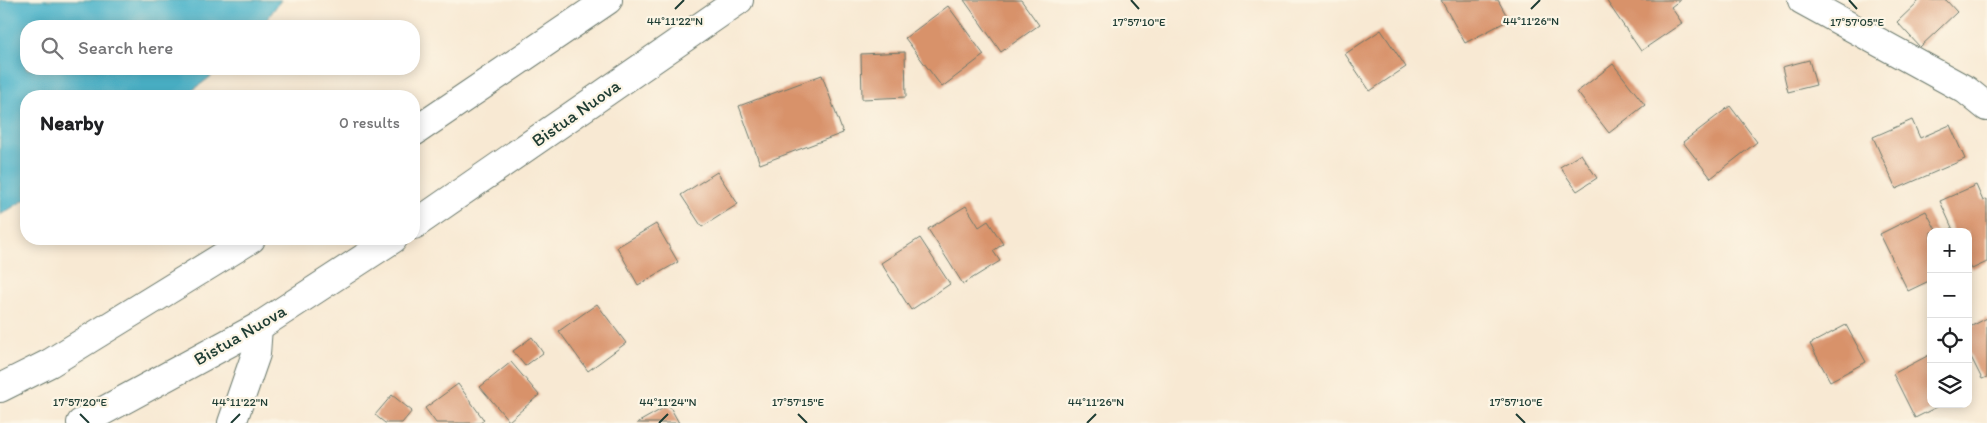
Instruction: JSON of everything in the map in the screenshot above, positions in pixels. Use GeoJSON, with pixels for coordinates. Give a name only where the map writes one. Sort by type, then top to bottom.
{"type":"FeatureCollection","features":[{"type":"Feature","properties":{"kind":"main road"},"geometry":{"type":"LineString","coordinates":[[420,128],[608,0]]}},
{"type":"Feature","properties":{"kind":"main road","name":"Bistua Nuova"},"geometry":{"type":"LineString","coordinates":[[420,221],[739,0]]}},
{"type":"Feature","properties":{"kind":"main road"},"geometry":{"type":"LineString","coordinates":[[1802,0],[1966,90],[1987,106]]}},
{"type":"Feature","properties":{"kind":"main road"},"geometry":{"type":"LineString","coordinates":[[0,388],[50,363],[241,245]]}},
{"type":"Feature","properties":{"kind":"main road","name":"Bistua Nuova"},"geometry":{"type":"LineString","coordinates":[[81,423],[258,327],[384,245]]}},
{"type":"Feature","properties":{"kind":"main road"},"geometry":{"type":"LineString","coordinates":[[232,423],[256,354],[258,327]]}},
{"type":"Feature","properties":{"kind":"water"},"geometry":{"type":"Polygon","coordinates":[[[0,0],[281,0],[266,20],[20,20],[20,75],[213,75],[193,90],[20,90],[20,203],[0,215],[0,0]]]}},
{"type":"Feature","properties":{"kind":"building"},"geometry":{"type":"Polygon","coordinates":[[[964,0],[1021,0],[1039,25],[1001,52],[964,0]]]}},
{"type":"Feature","properties":{"kind":"building"},"geometry":{"type":"Polygon","coordinates":[[[1441,0],[1498,0],[1509,20],[1465,43],[1441,0]]]}},
{"type":"Feature","properties":{"kind":"building"},"geometry":{"type":"Polygon","coordinates":[[[1606,0],[1680,0],[1671,7],[1682,23],[1641,51],[1606,0]]]}},
{"type":"Feature","properties":{"kind":"building"},"geometry":{"type":"Polygon","coordinates":[[[1920,0],[1946,0],[1957,12],[1920,47],[1897,22],[1920,0]]]}},
{"type":"Feature","properties":{"kind":"building"},"geometry":{"type":"Polygon","coordinates":[[[948,6],[984,55],[942,87],[905,38],[948,6]]]}},
{"type":"Feature","properties":{"kind":"building"},"geometry":{"type":"Polygon","coordinates":[[[1381,30],[1406,67],[1370,91],[1345,54],[1381,30]]]}},
{"type":"Feature","properties":{"kind":"building"},"geometry":{"type":"Polygon","coordinates":[[[905,52],[906,97],[862,99],[861,54],[905,52]]]}},
{"type":"Feature","properties":{"kind":"building"},"geometry":{"type":"Polygon","coordinates":[[[1809,60],[1816,85],[1788,92],[1782,67],[1809,60]]]}},
{"type":"Feature","properties":{"kind":"building"},"geometry":{"type":"Polygon","coordinates":[[[1613,64],[1645,105],[1609,133],[1577,92],[1613,64]]]}},
{"type":"Feature","properties":{"kind":"building"},"geometry":{"type":"Polygon","coordinates":[[[822,75],[843,133],[760,164],[739,106],[822,75]]]}},
{"type":"Feature","properties":{"kind":"building"},"geometry":{"type":"Polygon","coordinates":[[[1730,106],[1757,142],[1711,178],[1683,142],[1730,106]]]}},
{"type":"Feature","properties":{"kind":"building"},"geometry":{"type":"Polygon","coordinates":[[[1912,120],[1920,138],[1950,125],[1965,159],[1896,189],[1873,137],[1912,120]]]}},
{"type":"Feature","properties":{"kind":"building"},"geometry":{"type":"Polygon","coordinates":[[[1581,154],[1597,178],[1577,191],[1560,167],[1581,154]]]}},
{"type":"Feature","properties":{"kind":"building"},"geometry":{"type":"Polygon","coordinates":[[[717,172],[738,204],[702,227],[681,195],[717,172]]]}},
{"type":"Feature","properties":{"kind":"building"},"geometry":{"type":"Polygon","coordinates":[[[1976,185],[1983,201],[1987,199],[1987,262],[1972,269],[1972,228],[1952,228],[1940,201],[1976,185]]]}},
{"type":"Feature","properties":{"kind":"building"},"geometry":{"type":"Polygon","coordinates":[[[966,206],[979,227],[988,221],[1003,244],[993,251],[1000,261],[963,284],[928,229],[966,206]]]}},
{"type":"Feature","properties":{"kind":"building"},"geometry":{"type":"Polygon","coordinates":[[[1926,211],[1935,228],[1927,228],[1927,282],[1908,291],[1880,234],[1926,211]]]}},
{"type":"Feature","properties":{"kind":"building"},"geometry":{"type":"Polygon","coordinates":[[[656,224],[678,262],[638,285],[617,247],[656,224]]]}},
{"type":"Feature","properties":{"kind":"building"},"geometry":{"type":"Polygon","coordinates":[[[920,238],[950,284],[911,310],[881,263],[920,238]]]}},
{"type":"Feature","properties":{"kind":"building"},"geometry":{"type":"Polygon","coordinates":[[[597,304],[626,343],[588,371],[559,331],[597,304]]]}},
{"type":"Feature","properties":{"kind":"building"},"geometry":{"type":"Polygon","coordinates":[[[1987,318],[1987,377],[1982,379],[1972,359],[1972,326],[1987,318]]]}},
{"type":"Feature","properties":{"kind":"building"},"geometry":{"type":"Polygon","coordinates":[[[1846,325],[1866,362],[1830,381],[1810,344],[1846,325]]]}},
{"type":"Feature","properties":{"kind":"building"},"geometry":{"type":"Polygon","coordinates":[[[532,337],[543,353],[525,366],[513,351],[532,337]]]}},
{"type":"Feature","properties":{"kind":"building"},"geometry":{"type":"Polygon","coordinates":[[[1927,356],[1927,408],[1935,408],[1915,418],[1893,374],[1927,356]]]}},
{"type":"Feature","properties":{"kind":"building"},"geometry":{"type":"Polygon","coordinates":[[[511,362],[539,395],[509,421],[480,387],[511,362]]]}},
{"type":"Feature","properties":{"kind":"building"},"geometry":{"type":"Polygon","coordinates":[[[458,384],[484,420],[480,423],[436,423],[425,408],[458,384]]]}},
{"type":"Feature","properties":{"kind":"building"},"geometry":{"type":"Polygon","coordinates":[[[392,395],[412,411],[402,423],[385,423],[375,415],[392,395]]]}},
{"type":"Feature","properties":{"kind":"building"},"geometry":{"type":"Polygon","coordinates":[[[669,405],[679,423],[637,423],[669,405]]]}}]}
